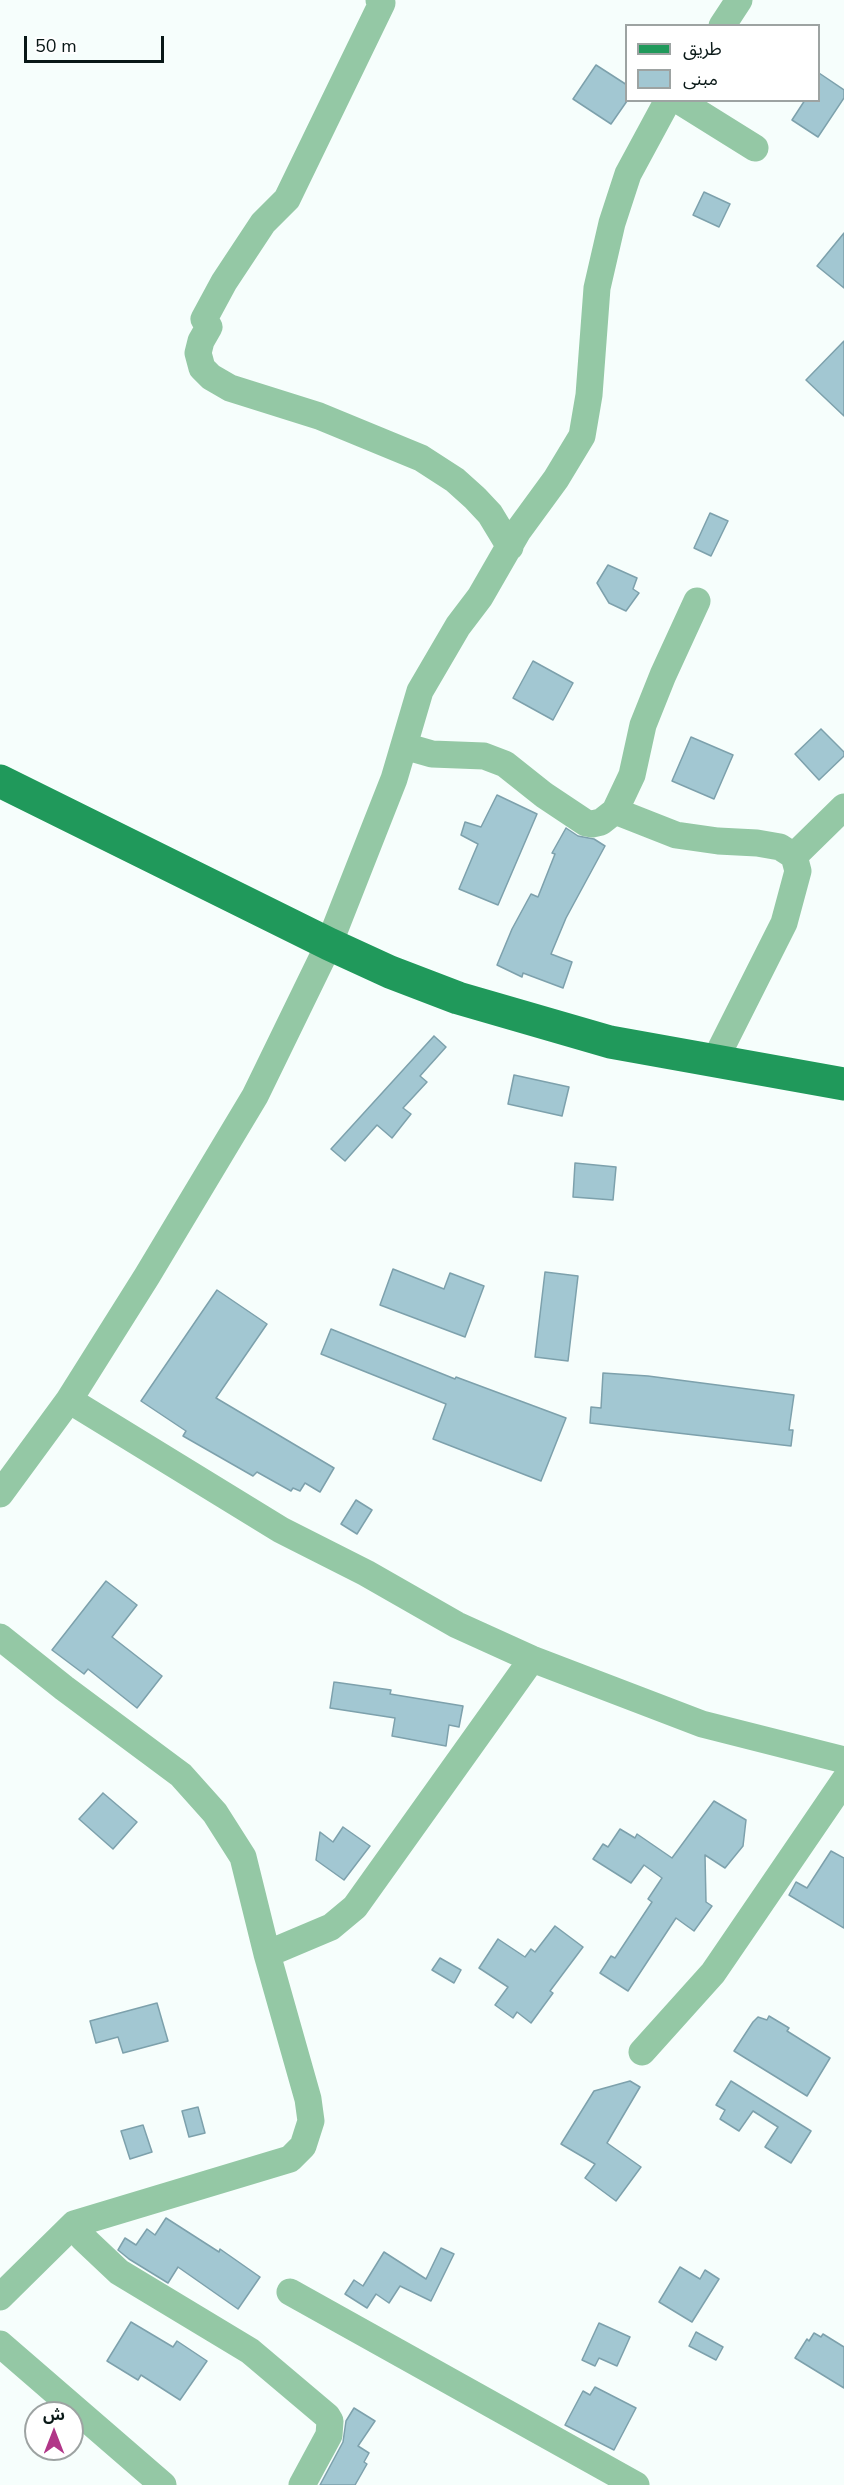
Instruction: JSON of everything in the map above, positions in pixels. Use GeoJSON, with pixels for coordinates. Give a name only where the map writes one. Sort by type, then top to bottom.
{"type":"FeatureCollection","features":[{"type":"Feature","properties":{"kind":"main road"},"geometry":{"type":"LineString","coordinates":[[0,781],[329,944],[390,972],[458,998],[610,1042],[844,1084]]}},
{"type":"Feature","properties":{"kind":"street"},"geometry":{"type":"LineString","coordinates":[[723,24],[739,0]]}},
{"type":"Feature","properties":{"kind":"street"},"geometry":{"type":"LineString","coordinates":[[382,1],[287,199],[263,224],[224,282],[204,319],[209,327],[201,341],[198,353],[202,368],[211,377],[230,388],[319,416],[421,458],[455,480],[476,498],[490,514],[510,547]]}},
{"type":"Feature","properties":{"kind":"street"},"geometry":{"type":"LineString","coordinates":[[0,1494],[69,1400],[147,1276],[255,1096],[329,944],[353,880],[373,836],[420,691],[438,656],[480,597],[518,531],[556,479],[582,436],[589,395],[597,288],[612,224],[628,174],[667,102]]}},
{"type":"Feature","properties":{"kind":"street"},"geometry":{"type":"LineString","coordinates":[[681,102],[754,148]]}},
{"type":"Feature","properties":{"kind":"street"},"geometry":{"type":"LineString","coordinates":[[404,746],[432,754],[484,756],[505,764],[544,795],[586,823],[601,822],[615,811],[632,775],[643,725],[663,675],[698,601]]}},
{"type":"Feature","properties":{"kind":"street"},"geometry":{"type":"LineString","coordinates":[[794,856],[844,807]]}},
{"type":"Feature","properties":{"kind":"street"},"geometry":{"type":"LineString","coordinates":[[615,811],[676,835],[718,841],[757,843],[780,848],[794,856],[798,871],[784,922],[714,1062]]}},
{"type":"Feature","properties":{"kind":"street"},"geometry":{"type":"LineString","coordinates":[[69,1400],[281,1530],[366,1572],[457,1625],[532,1659],[702,1724],[844,1760]]}},
{"type":"Feature","properties":{"kind":"street"},"geometry":{"type":"LineString","coordinates":[[0,1637],[181,1775],[215,1813],[243,1857],[267,1954],[308,2099],[311,2121],[303,2146],[290,2159],[74,2224],[0,2297]]}},
{"type":"Feature","properties":{"kind":"street"},"geometry":{"type":"LineString","coordinates":[[267,1954],[331,1927],[355,1907],[532,1659]]}},
{"type":"Feature","properties":{"kind":"street"},"geometry":{"type":"LineString","coordinates":[[642,2052],[713,1972],[844,1781]]}},
{"type":"Feature","properties":{"kind":"street"},"geometry":{"type":"LineString","coordinates":[[74,2224],[83,2238],[119,2272],[250,2351],[327,2416],[330,2421],[329,2435],[302,2485]]}},
{"type":"Feature","properties":{"kind":"street"},"geometry":{"type":"LineString","coordinates":[[290,2292],[636,2485]]}},
{"type":"Feature","properties":{"kind":"street"},"geometry":{"type":"LineString","coordinates":[[0,2344],[163,2485]]}},
{"type":"Feature","properties":{"kind":"building"},"geometry":{"type":"Polygon","coordinates":[[[596,65],[625,84],[626,102],[611,124],[573,99],[596,65]]]}},
{"type":"Feature","properties":{"kind":"building"},"geometry":{"type":"Polygon","coordinates":[[[820,74],[844,90],[844,98],[818,137],[792,120],[804,102],[820,102],[820,74]]]}},
{"type":"Feature","properties":{"kind":"building"},"geometry":{"type":"Polygon","coordinates":[[[704,192],[730,204],[719,227],[693,215],[704,192]]]}},
{"type":"Feature","properties":{"kind":"building"},"geometry":{"type":"Polygon","coordinates":[[[844,233],[844,288],[817,266],[844,233]]]}},
{"type":"Feature","properties":{"kind":"building"},"geometry":{"type":"Polygon","coordinates":[[[844,341],[844,416],[806,380],[844,341]]]}},
{"type":"Feature","properties":{"kind":"building"},"geometry":{"type":"Polygon","coordinates":[[[710,513],[728,521],[711,556],[694,548],[710,513]]]}},
{"type":"Feature","properties":{"kind":"building"},"geometry":{"type":"Polygon","coordinates":[[[608,565],[637,578],[633,589],[639,593],[626,611],[609,603],[597,583],[608,565]]]}},
{"type":"Feature","properties":{"kind":"building"},"geometry":{"type":"Polygon","coordinates":[[[533,661],[573,683],[553,720],[513,698],[533,661]]]}},
{"type":"Feature","properties":{"kind":"building"},"geometry":{"type":"Polygon","coordinates":[[[821,729],[844,752],[844,756],[819,780],[795,754],[821,729]]]}},
{"type":"Feature","properties":{"kind":"building"},"geometry":{"type":"Polygon","coordinates":[[[691,737],[733,755],[714,799],[672,781],[691,737]]]}},
{"type":"Feature","properties":{"kind":"building"},"geometry":{"type":"Polygon","coordinates":[[[497,795],[537,814],[498,905],[459,889],[478,844],[461,835],[465,822],[481,827],[497,795]]]}},
{"type":"Feature","properties":{"kind":"building"},"geometry":{"type":"Polygon","coordinates":[[[566,828],[578,836],[594,839],[605,846],[566,918],[551,954],[572,962],[563,988],[523,973],[522,977],[497,965],[512,929],[531,894],[538,897],[555,854],[552,853],[566,828]]]}},
{"type":"Feature","properties":{"kind":"building"},"geometry":{"type":"Polygon","coordinates":[[[434,1036],[446,1047],[420,1076],[427,1082],[403,1108],[411,1114],[392,1138],[377,1125],[345,1161],[331,1149],[434,1036]]]}},
{"type":"Feature","properties":{"kind":"building"},"geometry":{"type":"Polygon","coordinates":[[[514,1075],[569,1087],[562,1116],[508,1104],[514,1075]]]}},
{"type":"Feature","properties":{"kind":"building"},"geometry":{"type":"Polygon","coordinates":[[[575,1163],[616,1167],[613,1200],[573,1197],[575,1163]]]}},
{"type":"Feature","properties":{"kind":"building"},"geometry":{"type":"Polygon","coordinates":[[[393,1269],[444,1289],[450,1273],[484,1286],[465,1337],[380,1305],[393,1269]]]}},
{"type":"Feature","properties":{"kind":"building"},"geometry":{"type":"Polygon","coordinates":[[[545,1272],[578,1276],[568,1361],[535,1357],[545,1272]]]}},
{"type":"Feature","properties":{"kind":"building"},"geometry":{"type":"Polygon","coordinates":[[[217,1290],[267,1324],[216,1398],[334,1468],[320,1492],[305,1483],[300,1491],[293,1488],[291,1491],[257,1472],[253,1476],[183,1436],[186,1431],[141,1401],[217,1290]]]}},
{"type":"Feature","properties":{"kind":"building"},"geometry":{"type":"Polygon","coordinates":[[[331,1329],[455,1379],[456,1377],[566,1418],[541,1481],[433,1439],[446,1404],[321,1354],[331,1329]]]}},
{"type":"Feature","properties":{"kind":"building"},"geometry":{"type":"Polygon","coordinates":[[[603,1373],[648,1376],[794,1395],[789,1430],[793,1430],[791,1446],[590,1423],[591,1407],[601,1408],[603,1373]]]}},
{"type":"Feature","properties":{"kind":"building"},"geometry":{"type":"Polygon","coordinates":[[[356,1500],[372,1510],[357,1534],[341,1524],[356,1500]]]}},
{"type":"Feature","properties":{"kind":"building"},"geometry":{"type":"Polygon","coordinates":[[[106,1581],[137,1605],[112,1637],[162,1676],[137,1708],[88,1669],[84,1674],[52,1650],[106,1581]]]}},
{"type":"Feature","properties":{"kind":"building"},"geometry":{"type":"Polygon","coordinates":[[[334,1682],[391,1690],[390,1694],[463,1706],[459,1727],[449,1725],[446,1746],[392,1736],[395,1718],[330,1708],[334,1682]]]}},
{"type":"Feature","properties":{"kind":"building"},"geometry":{"type":"Polygon","coordinates":[[[103,1793],[137,1822],[113,1849],[79,1819],[103,1793]]]}},
{"type":"Feature","properties":{"kind":"building"},"geometry":{"type":"Polygon","coordinates":[[[714,1801],[746,1820],[743,1846],[725,1868],[705,1855],[706,1902],[712,1906],[694,1931],[676,1918],[628,1991],[600,1973],[611,1956],[615,1958],[652,1902],[648,1899],[662,1878],[644,1865],[631,1883],[593,1859],[603,1844],[608,1847],[620,1829],[635,1838],[637,1834],[672,1858],[714,1801]]]}},
{"type":"Feature","properties":{"kind":"building"},"geometry":{"type":"Polygon","coordinates":[[[343,1827],[370,1846],[344,1880],[316,1860],[320,1832],[333,1842],[343,1827]]]}},
{"type":"Feature","properties":{"kind":"building"},"geometry":{"type":"Polygon","coordinates":[[[831,1851],[844,1858],[844,1928],[789,1895],[796,1882],[807,1888],[831,1851]]]}},
{"type":"Feature","properties":{"kind":"building"},"geometry":{"type":"Polygon","coordinates":[[[555,1926],[583,1947],[550,1991],[553,1993],[531,2023],[517,2012],[513,2018],[495,2005],[508,1987],[479,1968],[498,1939],[525,1957],[531,1949],[535,1952],[555,1926]]]}},
{"type":"Feature","properties":{"kind":"building"},"geometry":{"type":"Polygon","coordinates":[[[440,1958],[461,1970],[454,1983],[432,1970],[440,1958]]]}},
{"type":"Feature","properties":{"kind":"building"},"geometry":{"type":"Polygon","coordinates":[[[157,2003],[168,2041],[123,2053],[118,2037],[96,2043],[90,2021],[157,2003]]]}},
{"type":"Feature","properties":{"kind":"building"},"geometry":{"type":"Polygon","coordinates":[[[769,2016],[789,2028],[787,2031],[830,2058],[807,2096],[734,2051],[758,2017],[767,2020],[769,2016]]]}},
{"type":"Feature","properties":{"kind":"building"},"geometry":{"type":"Polygon","coordinates":[[[630,2081],[640,2087],[607,2143],[641,2167],[616,2201],[585,2178],[595,2164],[561,2144],[594,2091],[630,2081]]]}},
{"type":"Feature","properties":{"kind":"building"},"geometry":{"type":"Polygon","coordinates":[[[731,2081],[811,2131],[791,2163],[765,2147],[778,2127],[753,2111],[739,2131],[720,2119],[725,2110],[716,2105],[731,2081]]]}},
{"type":"Feature","properties":{"kind":"building"},"geometry":{"type":"Polygon","coordinates":[[[198,2107],[205,2133],[189,2137],[182,2111],[198,2107]]]}},
{"type":"Feature","properties":{"kind":"building"},"geometry":{"type":"Polygon","coordinates":[[[143,2125],[152,2152],[130,2159],[121,2131],[143,2125]]]}},
{"type":"Feature","properties":{"kind":"building"},"geometry":{"type":"Polygon","coordinates":[[[166,2218],[219,2252],[220,2249],[260,2277],[238,2309],[178,2267],[168,2283],[118,2250],[125,2238],[136,2245],[147,2229],[155,2235],[166,2218]]]}},
{"type":"Feature","properties":{"kind":"building"},"geometry":{"type":"Polygon","coordinates":[[[441,2248],[454,2254],[431,2301],[400,2286],[389,2303],[376,2294],[367,2308],[345,2294],[354,2280],[363,2286],[384,2252],[426,2279],[441,2248]]]}},
{"type":"Feature","properties":{"kind":"building"},"geometry":{"type":"Polygon","coordinates":[[[680,2267],[700,2279],[705,2270],[719,2279],[692,2322],[659,2302],[680,2267]]]}},
{"type":"Feature","properties":{"kind":"building"},"geometry":{"type":"Polygon","coordinates":[[[131,2322],[173,2347],[177,2341],[207,2361],[180,2400],[141,2375],[138,2380],[107,2361],[131,2322]]]}},
{"type":"Feature","properties":{"kind":"building"},"geometry":{"type":"Polygon","coordinates":[[[599,2323],[630,2337],[617,2366],[599,2358],[595,2366],[582,2360],[599,2323]]]}},
{"type":"Feature","properties":{"kind":"building"},"geometry":{"type":"Polygon","coordinates":[[[696,2332],[723,2347],[716,2360],[689,2346],[696,2332]]]}},
{"type":"Feature","properties":{"kind":"building"},"geometry":{"type":"Polygon","coordinates":[[[814,2333],[821,2337],[823,2334],[844,2347],[844,2388],[795,2358],[807,2339],[809,2341],[814,2333]]]}},
{"type":"Feature","properties":{"kind":"building"},"geometry":{"type":"Polygon","coordinates":[[[595,2387],[636,2408],[614,2450],[565,2425],[583,2391],[590,2395],[595,2387]]]}},
{"type":"Feature","properties":{"kind":"building"},"geometry":{"type":"Polygon","coordinates":[[[354,2408],[375,2421],[358,2446],[369,2453],[364,2462],[367,2464],[355,2485],[320,2485],[343,2442],[346,2421],[354,2408]]]}}]}
